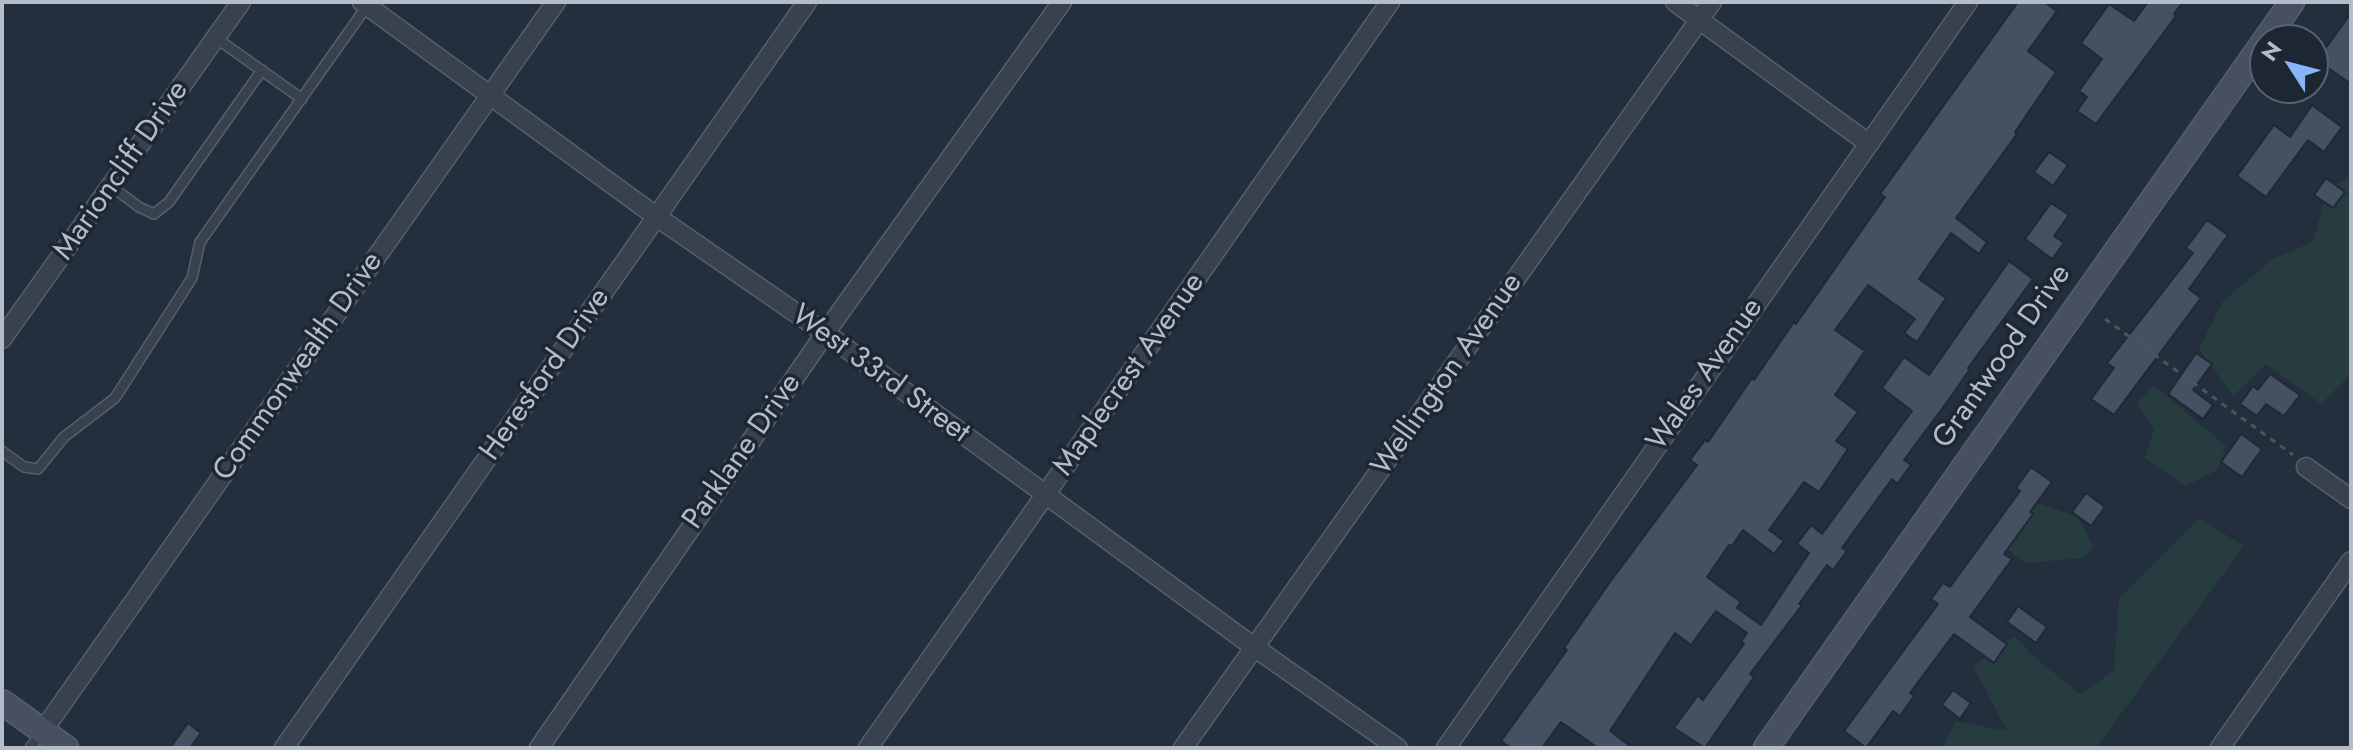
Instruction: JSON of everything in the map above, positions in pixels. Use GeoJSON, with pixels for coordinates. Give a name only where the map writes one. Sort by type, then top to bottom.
{"type":"FeatureCollection","features":[{"type":"Feature","properties":{"kind":"street","name":"Marioncliff Drive"},"geometry":{"type":"LineString","coordinates":[[2,339],[241,2]]}},
{"type":"Feature","properties":{"kind":"street","name":"Commonwealth Drive"},"geometry":{"type":"LineString","coordinates":[[36,740],[556,2]]}},
{"type":"Feature","properties":{"kind":"street","name":"Heresford Drive"},"geometry":{"type":"LineString","coordinates":[[284,748],[807,2]]}},
{"type":"Feature","properties":{"kind":"street","name":"Parklane Drive"},"geometry":{"type":"LineString","coordinates":[[539,748],[825,333],[1062,2]]}},
{"type":"Feature","properties":{"kind":"street","name":"Maplecrest Avenue"},"geometry":{"type":"LineString","coordinates":[[868,748],[1390,2]]}},
{"type":"Feature","properties":{"kind":"street"},"geometry":{"type":"LineString","coordinates":[[1675,2],[1868,143]]}},
{"type":"Feature","properties":{"kind":"street","name":"Wellington Avenue"},"geometry":{"type":"LineString","coordinates":[[1183,748],[1712,2]]}},
{"type":"Feature","properties":{"kind":"street","name":"Wales Avenue"},"geometry":{"type":"LineString","coordinates":[[1446,748],[1968,2]]}},
{"type":"Feature","properties":{"kind":"street","name":"Grantwood Drive"},"geometry":{"type":"LineString","coordinates":[[1766,748],[2292,2]]}},
{"type":"Feature","properties":{"kind":"street","name":"West 33rd Street"},"geometry":{"type":"LineString","coordinates":[[365,4],[1398,748]]}},
{"type":"Feature","properties":{"kind":"street"},"geometry":{"type":"LineString","coordinates":[[2302,462],[2351,499]]}},
{"type":"Feature","properties":{"kind":"street"},"geometry":{"type":"LineString","coordinates":[[2220,748],[2351,561]]}},
{"type":"Feature","properties":{"kind":"street"},"geometry":{"type":"LineString","coordinates":[[2,702],[36,740],[66,748]]}},
{"type":"Feature","properties":{"kind":"lane"},"geometry":{"type":"LineString","coordinates":[[2,451],[24,467],[38,469],[64,437],[115,398],[192,278],[200,242],[365,4]]}},
{"type":"Feature","properties":{"kind":"lane"},"geometry":{"type":"LineString","coordinates":[[216,38],[302,99]]}},
{"type":"Feature","properties":{"kind":"lane"},"geometry":{"type":"LineString","coordinates":[[111,186],[154,214],[169,202],[262,70]]}},
{"type":"Feature","properties":{"kind":"path"},"geometry":{"type":"LineString","coordinates":[[2105,319],[2302,462]]}},
{"type":"Feature","properties":{"kind":"green space"},"geometry":{"type":"Polygon","coordinates":[[[2351,176],[2351,374],[2321,404],[2266,364],[2233,396],[2199,349],[2223,301],[2273,259],[2313,242],[2327,189],[2351,176]]]}},
{"type":"Feature","properties":{"kind":"green space"},"geometry":{"type":"Polygon","coordinates":[[[2154,385],[2226,446],[2217,470],[2185,486],[2145,458],[2154,430],[2137,403],[2154,385]]]}},
{"type":"Feature","properties":{"kind":"green space"},"geometry":{"type":"Polygon","coordinates":[[[2036,503],[2078,517],[2093,547],[2084,558],[2025,563],[2008,550],[2012,515],[2036,503]]]}},
{"type":"Feature","properties":{"kind":"green space"},"geometry":{"type":"Polygon","coordinates":[[[2199,518],[2244,546],[2096,748],[1943,748],[1955,721],[2007,731],[1973,666],[2014,636],[2081,695],[2114,670],[2119,599],[2199,518]]]}},
{"type":"Feature","properties":{"kind":"building"},"geometry":{"type":"Polygon","coordinates":[[[2018,2],[2044,2],[2057,11],[2028,51],[2056,72],[2015,132],[2017,134],[1956,218],[1987,242],[1979,254],[1951,233],[1930,263],[1919,279],[1946,298],[1917,342],[1904,333],[1915,319],[1868,285],[1835,330],[1865,351],[1835,395],[1858,412],[1836,441],[1848,449],[1819,492],[1804,482],[1769,530],[1784,541],[1774,554],[1743,530],[1707,577],[1741,602],[1737,608],[1761,625],[1809,553],[1797,544],[1811,525],[1822,534],[1912,411],[1882,388],[1904,357],[1929,375],[2009,261],[2033,279],[1904,460],[1911,465],[1897,484],[1892,479],[1842,548],[1847,551],[1833,570],[1827,565],[1799,604],[1802,605],[1750,674],[1754,677],[1705,748],[1674,728],[1698,695],[1703,700],[1744,644],[1741,642],[1747,633],[1716,611],[1691,645],[1675,633],[1610,731],[1633,748],[1598,748],[1561,722],[1542,748],[1511,748],[1501,741],[1567,650],[1564,648],[1610,582],[1697,465],[1690,460],[1705,440],[1708,442],[1752,378],[1754,380],[1794,322],[1796,324],[1885,197],[1880,194],[2018,2]]]}},
{"type":"Feature","properties":{"kind":"building"},"geometry":{"type":"Polygon","coordinates":[[[2148,2],[2183,2],[2174,14],[2176,16],[2096,124],[2077,111],[2087,97],[2079,91],[2102,59],[2081,43],[2109,4],[2134,21],[2148,2]]]}},
{"type":"Feature","properties":{"kind":"building"},"geometry":{"type":"Polygon","coordinates":[[[2351,13],[2351,84],[2329,68],[2329,43],[2351,13]]]}},
{"type":"Feature","properties":{"kind":"building"},"geometry":{"type":"Polygon","coordinates":[[[2312,105],[2342,127],[2324,152],[2308,140],[2266,197],[2237,176],[2274,125],[2290,137],[2312,105]]]}},
{"type":"Feature","properties":{"kind":"building"},"geometry":{"type":"Polygon","coordinates":[[[2049,152],[2068,165],[2053,186],[2034,172],[2049,152]]]}},
{"type":"Feature","properties":{"kind":"building"},"geometry":{"type":"Polygon","coordinates":[[[2326,178],[2345,192],[2333,208],[2314,195],[2326,178]]]}},
{"type":"Feature","properties":{"kind":"building"},"geometry":{"type":"Polygon","coordinates":[[[2051,203],[2069,215],[2054,236],[2064,243],[2052,259],[2025,239],[2051,203]]]}},
{"type":"Feature","properties":{"kind":"building"},"geometry":{"type":"Polygon","coordinates":[[[2207,220],[2228,235],[2189,289],[2201,298],[2114,415],[2091,399],[2114,368],[2107,363],[2193,253],[2186,248],[2207,220]]]}},
{"type":"Feature","properties":{"kind":"building"},"geometry":{"type":"Polygon","coordinates":[[[2196,353],[2212,364],[2193,390],[2213,405],[2203,419],[2168,394],[2196,353]]]}},
{"type":"Feature","properties":{"kind":"building"},"geometry":{"type":"Polygon","coordinates":[[[2270,374],[2300,395],[2284,416],[2266,404],[2257,416],[2240,404],[2253,386],[2258,390],[2270,374]]]}},
{"type":"Feature","properties":{"kind":"building"},"geometry":{"type":"Polygon","coordinates":[[[2241,434],[2262,449],[2242,477],[2221,462],[2241,434]]]}},
{"type":"Feature","properties":{"kind":"building"},"geometry":{"type":"Polygon","coordinates":[[[2031,467],[2052,482],[2004,554],[2012,559],[1970,617],[2007,644],[1994,663],[1954,634],[1910,693],[1914,696],[1900,716],[1893,711],[1866,748],[1844,731],[1938,604],[1931,599],[1943,583],[1950,587],[2020,491],[2016,488],[2031,467]]]}},
{"type":"Feature","properties":{"kind":"building"},"geometry":{"type":"Polygon","coordinates":[[[2086,493],[2105,507],[2091,526],[2072,512],[2086,493]]]}},
{"type":"Feature","properties":{"kind":"building"},"geometry":{"type":"Polygon","coordinates":[[[2018,606],[2047,627],[2036,643],[2007,622],[2018,606]]]}},
{"type":"Feature","properties":{"kind":"building"},"geometry":{"type":"Polygon","coordinates":[[[1953,690],[1971,703],[1960,719],[1942,705],[1953,690]]]}},
{"type":"Feature","properties":{"kind":"building"},"geometry":{"type":"Polygon","coordinates":[[[188,723],[201,733],[190,748],[170,748],[188,723]]]}}]}
